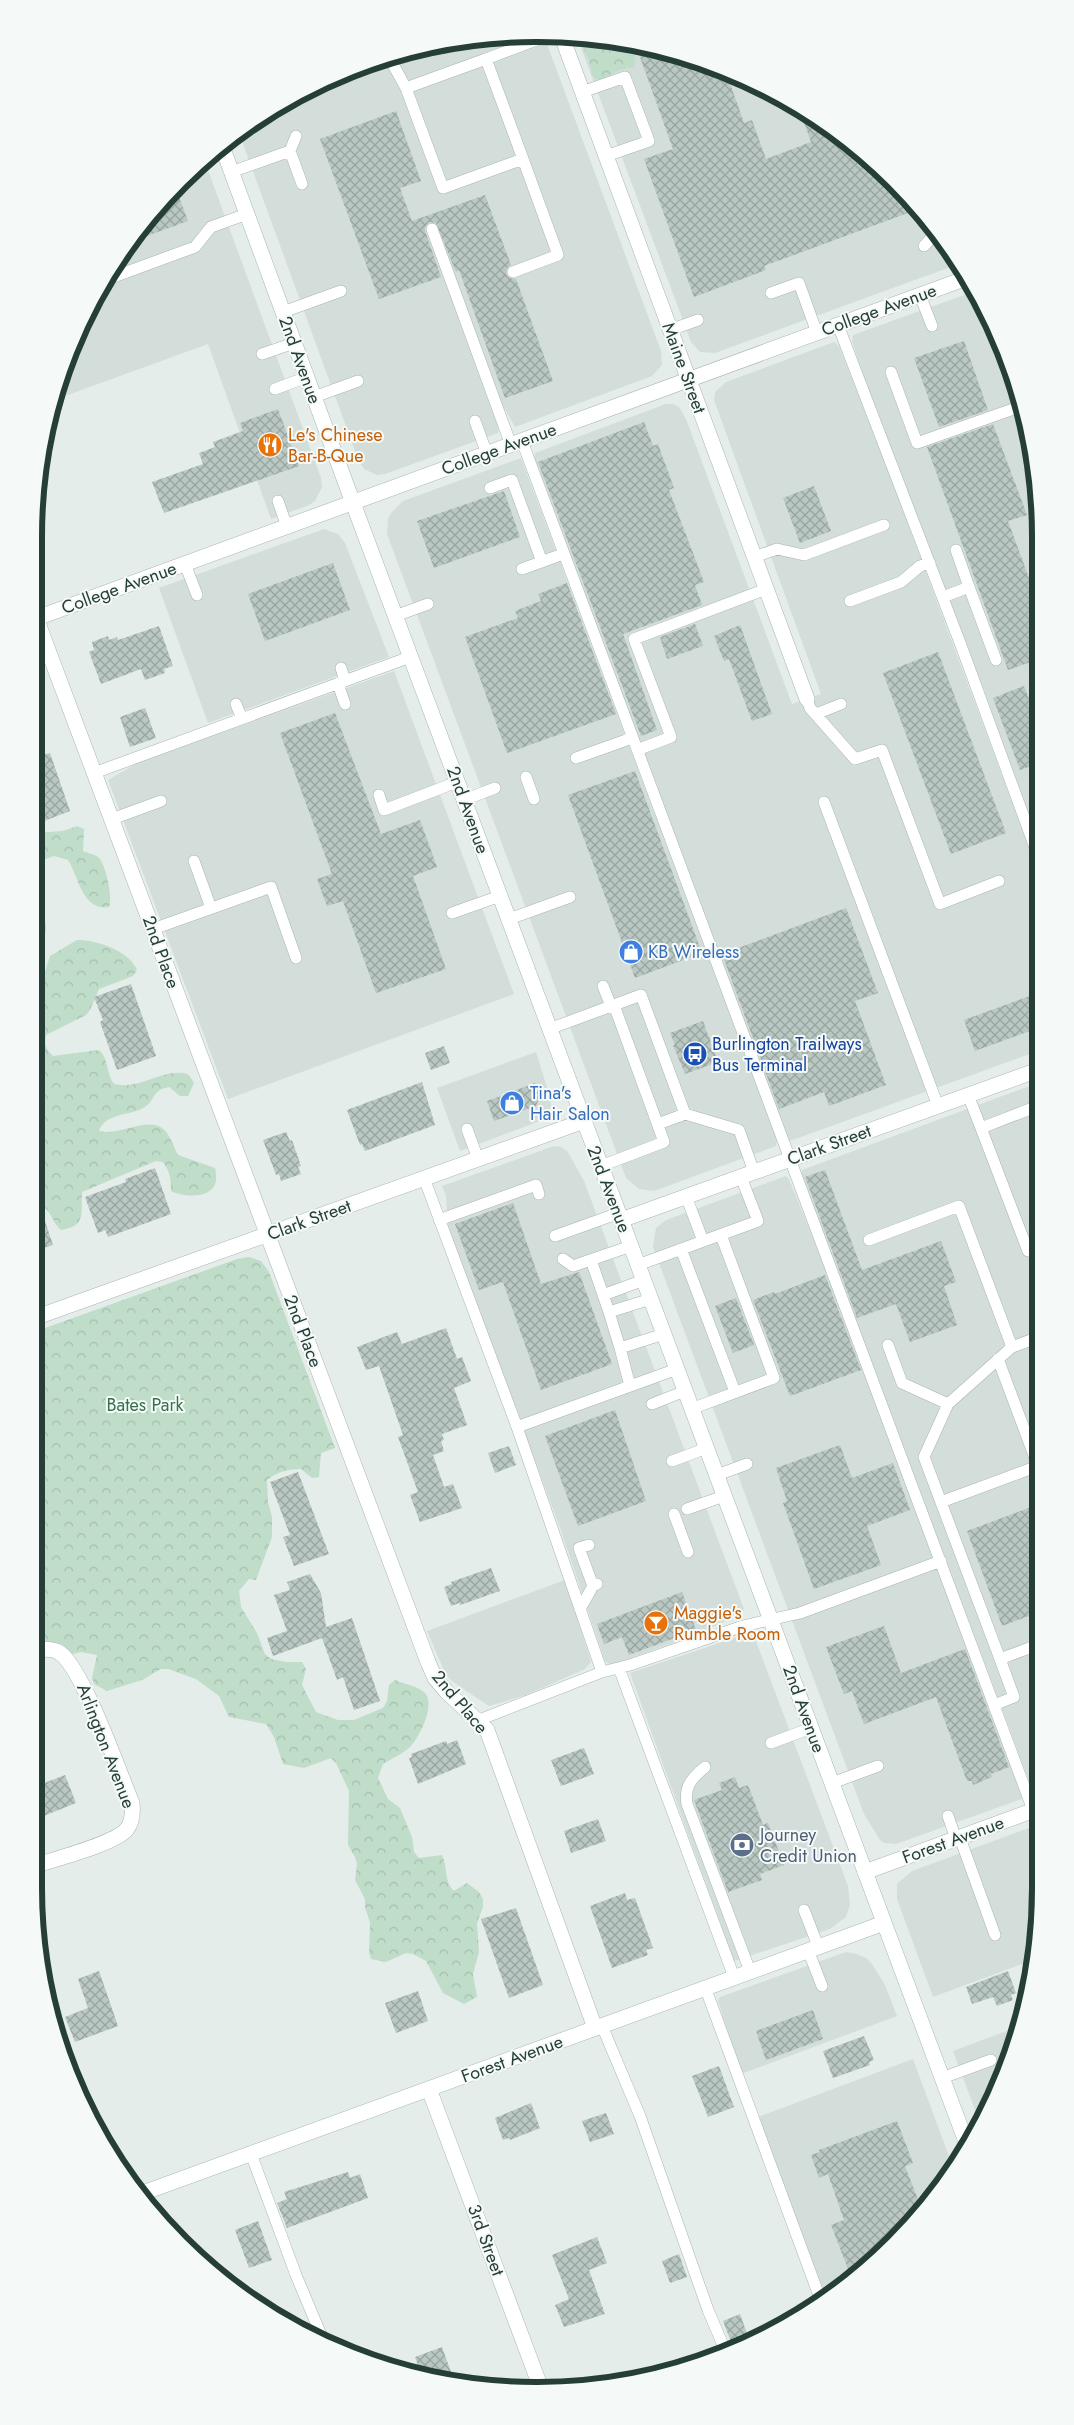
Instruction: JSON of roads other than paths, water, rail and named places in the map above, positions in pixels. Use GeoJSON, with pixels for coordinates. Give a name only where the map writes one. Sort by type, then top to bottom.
{"type":"FeatureCollection","features":[{"type":"Feature","properties":{"kind":"street","name":"Maine Street"},"geometry":{"type":"LineString","coordinates":[[564,44],[807,699]]}},
{"type":"Feature","properties":{"kind":"street","name":"2nd Avenue"},"geometry":{"type":"LineString","coordinates":[[225,154],[410,657],[964,2137]]}},
{"type":"Feature","properties":{"kind":"street","name":"College Avenue"},"geometry":{"type":"LineString","coordinates":[[42,615],[959,281]]}},
{"type":"Feature","properties":{"kind":"street","name":"2nd Place"},"geometry":{"type":"LineString","coordinates":[[42,636],[428,1662],[435,1678],[446,1691],[479,1720],[487,1730],[599,2027]]}},
{"type":"Feature","properties":{"kind":"street","name":"Clark Street"},"geometry":{"type":"LineString","coordinates":[[620,1216],[686,1196],[1032,1072]]}},
{"type":"Feature","properties":{"kind":"street","name":"Clark Street"},"geometry":{"type":"LineString","coordinates":[[42,1315],[584,1121]]}},
{"type":"Feature","properties":{"kind":"street","name":"Arlington Avenue"},"geometry":{"type":"LineString","coordinates":[[42,1649],[59,1652],[71,1662],[132,1803],[133,1815],[127,1829],[114,1839],[42,1863]]}},
{"type":"Feature","properties":{"kind":"street","name":"Forest Avenue"},"geometry":{"type":"LineString","coordinates":[[865,1872],[1032,1811]]}},
{"type":"Feature","properties":{"kind":"street","name":"Forest Avenue"},"geometry":{"type":"LineString","coordinates":[[147,2191],[429,2090],[884,1922]]}},
{"type":"Feature","properties":{"kind":"street","name":"3rd Street"},"geometry":{"type":"LineString","coordinates":[[429,2090],[539,2382]]}},
{"type":"Feature","properties":{"kind":"lane"},"geometry":{"type":"LineString","coordinates":[[406,88],[530,42]]}},
{"type":"Feature","properties":{"kind":"lane"},"geometry":{"type":"LineString","coordinates":[[486,59],[558,255],[513,272]]}},
{"type":"Feature","properties":{"kind":"lane"},"geometry":{"type":"LineString","coordinates":[[393,64],[406,88],[443,188],[523,159]]}},
{"type":"Feature","properties":{"kind":"lane"},"geometry":{"type":"LineString","coordinates":[[582,92],[625,77],[629,86],[648,141],[606,156]]}},
{"type":"Feature","properties":{"kind":"lane"},"geometry":{"type":"LineString","coordinates":[[296,136],[290,151],[302,184]]}},
{"type":"Feature","properties":{"kind":"lane"},"geometry":{"type":"LineString","coordinates":[[231,172],[290,151]]}},
{"type":"Feature","properties":{"kind":"lane"},"geometry":{"type":"LineString","coordinates":[[118,275],[195,247],[212,227],[247,214]]}},
{"type":"Feature","properties":{"kind":"lane"},"geometry":{"type":"LineString","coordinates":[[432,229],[517,443],[564,554],[632,738],[699,905],[881,1415],[941,1561],[994,1705],[1032,1797]]}},
{"type":"Feature","properties":{"kind":"lane"},"geometry":{"type":"LineString","coordinates":[[924,246],[931,239]]}},
{"type":"Feature","properties":{"kind":"lane"},"geometry":{"type":"LineString","coordinates":[[771,293],[799,283],[817,333]]}},
{"type":"Feature","properties":{"kind":"lane"},"geometry":{"type":"LineString","coordinates":[[802,291],[813,287]]}},
{"type":"Feature","properties":{"kind":"lane"},"geometry":{"type":"LineString","coordinates":[[283,312],[342,291]]}},
{"type":"Feature","properties":{"kind":"lane"},"geometry":{"type":"LineString","coordinates":[[920,295],[932,326]]}},
{"type":"Feature","properties":{"kind":"lane"},"geometry":{"type":"LineString","coordinates":[[670,330],[698,320]]}},
{"type":"Feature","properties":{"kind":"lane"},"geometry":{"type":"LineString","coordinates":[[838,325],[943,597],[1032,839]]}},
{"type":"Feature","properties":{"kind":"lane"},"geometry":{"type":"LineString","coordinates":[[262,354],[294,343]]}},
{"type":"Feature","properties":{"kind":"lane"},"geometry":{"type":"LineString","coordinates":[[891,372],[917,443],[1015,408]]}},
{"type":"Feature","properties":{"kind":"lane"},"geometry":{"type":"LineString","coordinates":[[275,389],[306,377]]}},
{"type":"Feature","properties":{"kind":"lane"},"geometry":{"type":"LineString","coordinates":[[314,397],[358,381]]}},
{"type":"Feature","properties":{"kind":"lane"},"geometry":{"type":"LineString","coordinates":[[475,421],[487,454]]}},
{"type":"Feature","properties":{"kind":"lane"},"geometry":{"type":"LineString","coordinates":[[490,488],[512,480],[542,562]]}},
{"type":"Feature","properties":{"kind":"lane"},"geometry":{"type":"LineString","coordinates":[[278,501],[287,527]]}},
{"type":"Feature","properties":{"kind":"lane"},"geometry":{"type":"LineString","coordinates":[[754,557],[777,549],[804,554],[884,525]]}},
{"type":"Feature","properties":{"kind":"lane"},"geometry":{"type":"LineString","coordinates":[[956,550],[996,660]]}},
{"type":"Feature","properties":{"kind":"lane"},"geometry":{"type":"LineString","coordinates":[[522,569],[564,554]]}},
{"type":"Feature","properties":{"kind":"lane"},"geometry":{"type":"LineString","coordinates":[[850,602],[901,582],[920,566],[930,563]]}},
{"type":"Feature","properties":{"kind":"lane"},"geometry":{"type":"LineString","coordinates":[[185,564],[197,596]]}},
{"type":"Feature","properties":{"kind":"lane"},"geometry":{"type":"LineString","coordinates":[[943,597],[969,587]]}},
{"type":"Feature","properties":{"kind":"lane"},"geometry":{"type":"LineString","coordinates":[[637,750],[671,737],[634,639],[766,589]]}},
{"type":"Feature","properties":{"kind":"lane"},"geometry":{"type":"LineString","coordinates":[[395,616],[428,604]]}},
{"type":"Feature","properties":{"kind":"lane"},"geometry":{"type":"LineString","coordinates":[[94,773],[410,657]]}},
{"type":"Feature","properties":{"kind":"lane"},"geometry":{"type":"LineString","coordinates":[[340,668],[345,704]]}},
{"type":"Feature","properties":{"kind":"lane"},"geometry":{"type":"LineString","coordinates":[[807,699],[810,708],[855,759],[882,750],[940,904],[999,881]]}},
{"type":"Feature","properties":{"kind":"lane"},"geometry":{"type":"LineString","coordinates":[[236,704],[242,719]]}},
{"type":"Feature","properties":{"kind":"lane"},"geometry":{"type":"LineString","coordinates":[[816,714],[841,704]]}},
{"type":"Feature","properties":{"kind":"lane"},"geometry":{"type":"LineString","coordinates":[[576,758],[632,738]]}},
{"type":"Feature","properties":{"kind":"lane"},"geometry":{"type":"LineString","coordinates":[[526,777],[534,799]]}},
{"type":"Feature","properties":{"kind":"lane"},"geometry":{"type":"LineString","coordinates":[[379,795],[384,810],[457,782]]}},
{"type":"Feature","properties":{"kind":"lane"},"geometry":{"type":"LineString","coordinates":[[464,800],[495,788]]}},
{"type":"Feature","properties":{"kind":"lane"},"geometry":{"type":"LineString","coordinates":[[112,819],[161,801]]}},
{"type":"Feature","properties":{"kind":"lane"},"geometry":{"type":"LineString","coordinates":[[824,802],[938,1106]]}},
{"type":"Feature","properties":{"kind":"lane"},"geometry":{"type":"LineString","coordinates":[[194,861],[211,908]]}},
{"type":"Feature","properties":{"kind":"lane"},"geometry":{"type":"LineString","coordinates":[[153,929],[271,887],[296,958]]}},
{"type":"Feature","properties":{"kind":"lane"},"geometry":{"type":"LineString","coordinates":[[452,913],[500,896]]}},
{"type":"Feature","properties":{"kind":"lane"},"geometry":{"type":"LineString","coordinates":[[508,919],[570,897]]}},
{"type":"Feature","properties":{"kind":"lane"},"geometry":{"type":"LineString","coordinates":[[601,1166],[664,1142],[603,986]]}},
{"type":"Feature","properties":{"kind":"lane"},"geometry":{"type":"LineString","coordinates":[[549,1029],[641,995],[685,1114]]}},
{"type":"Feature","properties":{"kind":"lane"},"geometry":{"type":"LineString","coordinates":[[968,1095],[1028,1250],[1032,1249]]}},
{"type":"Feature","properties":{"kind":"lane"},"geometry":{"type":"LineString","coordinates":[[981,1128],[1032,1108]]}},
{"type":"Feature","properties":{"kind":"lane"},"geometry":{"type":"LineString","coordinates":[[638,1265],[758,1221],[738,1130],[685,1114],[658,1124]]}},
{"type":"Feature","properties":{"kind":"lane"},"geometry":{"type":"LineString","coordinates":[[467,1129],[478,1159]]}},
{"type":"Feature","properties":{"kind":"lane"},"geometry":{"type":"LineString","coordinates":[[424,1178],[517,1427],[602,1672]]}},
{"type":"Feature","properties":{"kind":"lane"},"geometry":{"type":"LineString","coordinates":[[439,1220],[536,1185],[540,1194]]}},
{"type":"Feature","properties":{"kind":"lane"},"geometry":{"type":"LineString","coordinates":[[686,1196],[703,1241]]}},
{"type":"Feature","properties":{"kind":"lane"},"geometry":{"type":"LineString","coordinates":[[869,1240],[959,1206],[1012,1346]]}},
{"type":"Feature","properties":{"kind":"lane"},"geometry":{"type":"LineString","coordinates":[[555,1236],[620,1216]]}},
{"type":"Feature","properties":{"kind":"lane"},"geometry":{"type":"LineString","coordinates":[[692,1408],[774,1378],[721,1235]]}},
{"type":"Feature","properties":{"kind":"lane"},"geometry":{"type":"LineString","coordinates":[[563,1259],[573,1266],[631,1246]]}},
{"type":"Feature","properties":{"kind":"lane"},"geometry":{"type":"LineString","coordinates":[[681,1249],[735,1392]]}},
{"type":"Feature","properties":{"kind":"lane"},"geometry":{"type":"LineString","coordinates":[[591,1260],[620,1348],[630,1386]]}},
{"type":"Feature","properties":{"kind":"lane"},"geometry":{"type":"LineString","coordinates":[[603,1295],[644,1280]]}},
{"type":"Feature","properties":{"kind":"lane"},"geometry":{"type":"LineString","coordinates":[[608,1312],[650,1298]]}},
{"type":"Feature","properties":{"kind":"lane"},"geometry":{"type":"LineString","coordinates":[[620,1348],[664,1334]]}},
{"type":"Feature","properties":{"kind":"lane"},"geometry":{"type":"LineString","coordinates":[[994,1705],[1014,1697],[924,1457],[948,1404],[1012,1346],[1032,1339]]}},
{"type":"Feature","properties":{"kind":"lane"},"geometry":{"type":"LineString","coordinates":[[888,1345],[902,1383],[948,1404]]}},
{"type":"Feature","properties":{"kind":"lane"},"geometry":{"type":"LineString","coordinates":[[998,1359],[1032,1450]]}},
{"type":"Feature","properties":{"kind":"lane"},"geometry":{"type":"LineString","coordinates":[[517,1427],[677,1369]]}},
{"type":"Feature","properties":{"kind":"lane"},"geometry":{"type":"LineString","coordinates":[[652,1404],[685,1392]]}},
{"type":"Feature","properties":{"kind":"lane"},"geometry":{"type":"LineString","coordinates":[[672,1461],[706,1448]]}},
{"type":"Feature","properties":{"kind":"lane"},"geometry":{"type":"LineString","coordinates":[[717,1475],[747,1464]]}},
{"type":"Feature","properties":{"kind":"lane"},"geometry":{"type":"LineString","coordinates":[[941,1502],[1032,1468]]}},
{"type":"Feature","properties":{"kind":"lane"},"geometry":{"type":"LineString","coordinates":[[687,1509],[724,1496]]}},
{"type":"Feature","properties":{"kind":"lane"},"geometry":{"type":"LineString","coordinates":[[674,1514],[688,1552]]}},
{"type":"Feature","properties":{"kind":"lane"},"geometry":{"type":"LineString","coordinates":[[580,1609],[595,1585],[579,1548],[589,1545]]}},
{"type":"Feature","properties":{"kind":"lane"},"geometry":{"type":"LineString","coordinates":[[479,1720],[602,1672],[744,1626],[800,1613],[941,1561]]}},
{"type":"Feature","properties":{"kind":"lane"},"geometry":{"type":"LineString","coordinates":[[1000,1659],[1032,1647]]}},
{"type":"Feature","properties":{"kind":"lane"},"geometry":{"type":"LineString","coordinates":[[618,1668],[734,1977]]}},
{"type":"Feature","properties":{"kind":"lane"},"geometry":{"type":"LineString","coordinates":[[771,1742],[811,1728]]}},
{"type":"Feature","properties":{"kind":"lane"},"geometry":{"type":"LineString","coordinates":[[832,1783],[878,1766]]}},
{"type":"Feature","properties":{"kind":"lane"},"geometry":{"type":"LineString","coordinates":[[705,1767],[692,1778],[687,1788],[687,1804],[750,1971]]}},
{"type":"Feature","properties":{"kind":"lane"},"geometry":{"type":"LineString","coordinates":[[948,1816],[995,1935]]}},
{"type":"Feature","properties":{"kind":"lane"},"geometry":{"type":"LineString","coordinates":[[804,1910],[822,1986]]}},
{"type":"Feature","properties":{"kind":"lane"},"geometry":{"type":"LineString","coordinates":[[705,1987],[819,2294]]}},
{"type":"Feature","properties":{"kind":"lane"},"geometry":{"type":"LineString","coordinates":[[599,2027],[640,2116],[708,2310],[723,2346]]}},
{"type":"Feature","properties":{"kind":"lane"},"geometry":{"type":"LineString","coordinates":[[942,2078],[991,2060]]}},
{"type":"Feature","properties":{"kind":"lane"},"geometry":{"type":"LineString","coordinates":[[250,2154],[320,2333]]}},
{"type":"Feature","properties":{"kind":"place","name":"Le's Chinese Bar-B-Que"},"geometry":{"type":"Point","coordinates":[270,445]}},
{"type":"Feature","properties":{"kind":"place","name":"KB Wireless"},"geometry":{"type":"Point","coordinates":[631,952]}},
{"type":"Feature","properties":{"kind":"place","name":"Burlington Trailways Bus Terminal"},"geometry":{"type":"Point","coordinates":[695,1054]}},
{"type":"Feature","properties":{"kind":"place","name":"Tina's Hair Salon"},"geometry":{"type":"Point","coordinates":[512,1103]}},
{"type":"Feature","properties":{"kind":"place","name":"Maggie's Rumble Room"},"geometry":{"type":"Point","coordinates":[656,1623]}},
{"type":"Feature","properties":{"kind":"place","name":"Journey Credit Union"},"geometry":{"type":"Point","coordinates":[742,1845]}},
{"type":"Feature","properties":{"kind":"park label","name":"Bates Park"},"geometry":{"type":"Point","coordinates":[145,1405]}}]}
